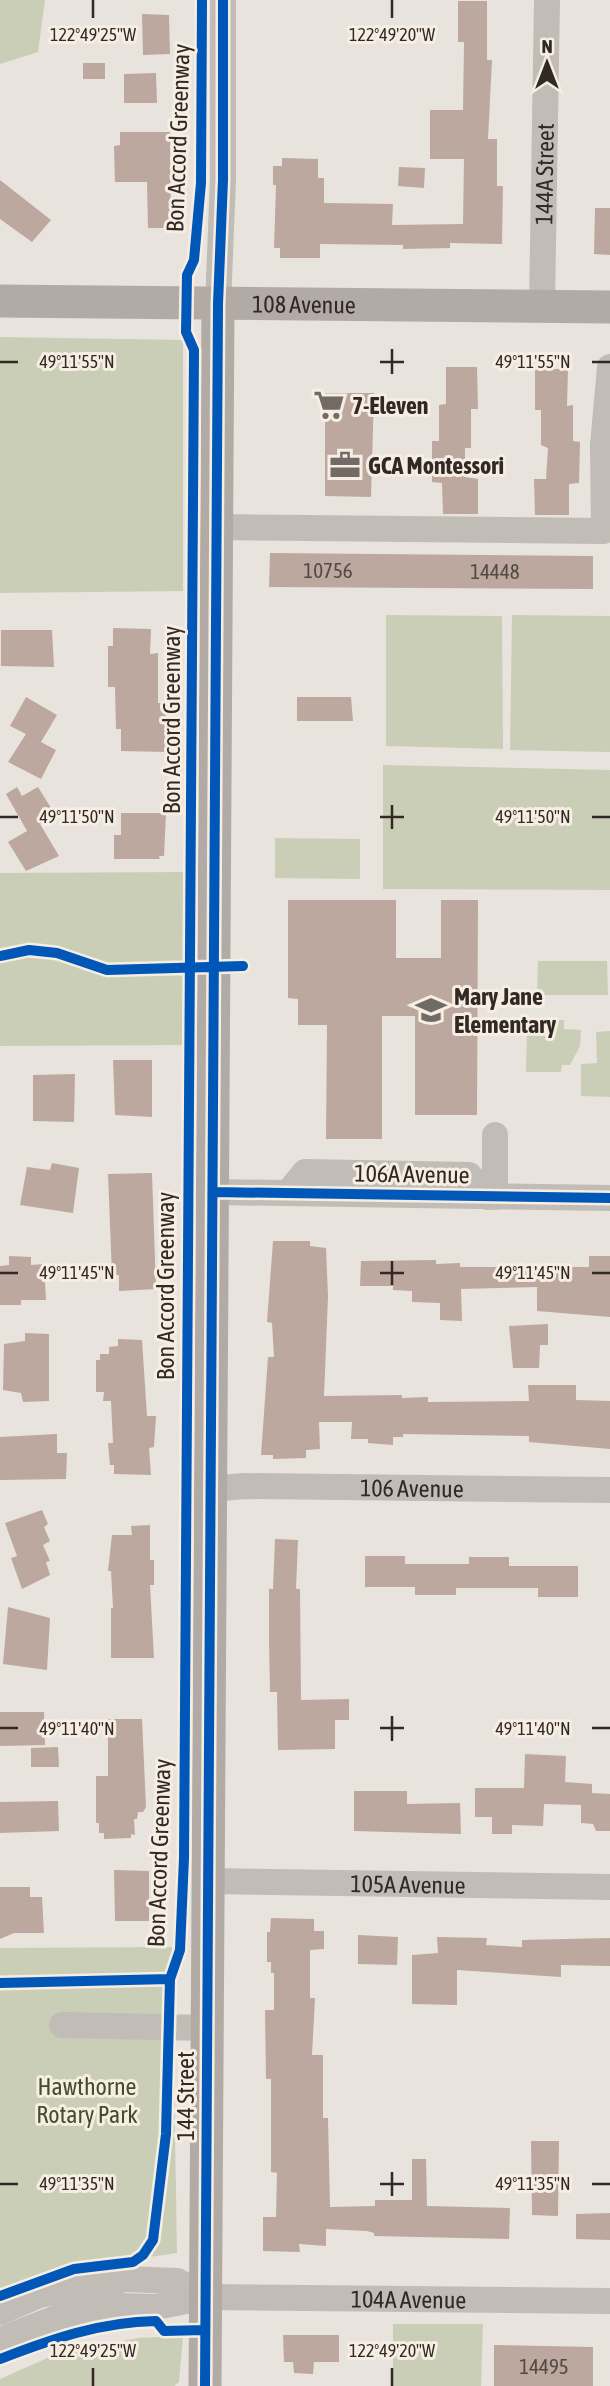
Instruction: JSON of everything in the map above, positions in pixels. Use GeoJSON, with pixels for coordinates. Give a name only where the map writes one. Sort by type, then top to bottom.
{"type":"FeatureCollection","features":[{"type":"Feature","properties":{"kind":"main road","name":"108 Avenue"},"geometry":{"type":"LineString","coordinates":[[0,301],[610,307]]}},
{"type":"Feature","properties":{"kind":"main road","name":"144 Street"},"geometry":{"type":"LineString","coordinates":[[205,2386],[218,303]]}},
{"type":"Feature","properties":{"kind":"street","name":"144 Street"},"geometry":{"type":"LineString","coordinates":[[218,303],[223,180],[223,0]]}},
{"type":"Feature","properties":{"kind":"street","name":"144A Street"},"geometry":{"type":"LineString","coordinates":[[542,306],[547,0]]}},
{"type":"Feature","properties":{"kind":"street"},"geometry":{"type":"LineString","coordinates":[[217,527],[604,531],[603,444],[610,367]]}},
{"type":"Feature","properties":{"kind":"street"},"geometry":{"type":"LineString","coordinates":[[491,1197],[495,1135]]}},
{"type":"Feature","properties":{"kind":"street","name":"106A Avenue"},"geometry":{"type":"LineString","coordinates":[[213,1192],[610,1198]]}},
{"type":"Feature","properties":{"kind":"street","name":"106 Avenue"},"geometry":{"type":"LineString","coordinates":[[212,1489],[257,1486],[610,1490]]}},
{"type":"Feature","properties":{"kind":"street","name":"105A Avenue"},"geometry":{"type":"LineString","coordinates":[[207,1881],[610,1887]]}},
{"type":"Feature","properties":{"kind":"street"},"geometry":{"type":"LineString","coordinates":[[62,2025],[206,2028]]}},
{"type":"Feature","properties":{"kind":"street"},"geometry":{"type":"LineString","coordinates":[[0,2312],[39,2295],[126,2279],[177,2281],[206,2297]]}},
{"type":"Feature","properties":{"kind":"street","name":"104A Avenue"},"geometry":{"type":"LineString","coordinates":[[0,2340],[61,2316],[119,2306],[156,2307],[206,2297],[610,2301]]}},
{"type":"Feature","properties":{"kind":"green space"},"geometry":{"type":"Polygon","coordinates":[[[0,0],[45,0],[38,52],[0,64],[0,0]]]}},
{"type":"Feature","properties":{"kind":"green space"},"geometry":{"type":"Polygon","coordinates":[[[0,337],[183,340],[183,591],[0,593],[0,337]]]}},
{"type":"Feature","properties":{"kind":"green space"},"geometry":{"type":"Polygon","coordinates":[[[386,615],[502,616],[503,749],[386,746],[386,615]]]}},
{"type":"Feature","properties":{"kind":"green space"},"geometry":{"type":"Polygon","coordinates":[[[512,615],[610,616],[610,752],[510,750],[512,615]]]}},
{"type":"Feature","properties":{"kind":"green space"},"geometry":{"type":"Polygon","coordinates":[[[383,765],[610,770],[610,890],[383,889],[383,765]]]}},
{"type":"Feature","properties":{"kind":"green space"},"geometry":{"type":"Polygon","coordinates":[[[275,838],[360,839],[360,879],[275,878],[275,838]]]}},
{"type":"Feature","properties":{"kind":"green space"},"geometry":{"type":"Polygon","coordinates":[[[187,872],[186,1045],[0,1046],[0,873],[187,872]]]}},
{"type":"Feature","properties":{"kind":"green space"},"geometry":{"type":"Polygon","coordinates":[[[538,961],[607,961],[608,995],[537,995],[538,961]]]}},
{"type":"Feature","properties":{"kind":"green space"},"geometry":{"type":"Polygon","coordinates":[[[548,1020],[564,1020],[564,1029],[581,1030],[580,1046],[570,1065],[562,1065],[561,1072],[526,1072],[527,1024],[547,1024],[548,1020]]]}},
{"type":"Feature","properties":{"kind":"green space"},"geometry":{"type":"Polygon","coordinates":[[[610,1031],[610,1097],[581,1096],[581,1064],[597,1063],[596,1032],[610,1031]]]}},
{"type":"Feature","properties":{"kind":"green space","name":"Hawthorne Rotary Park"},"geometry":{"type":"Polygon","coordinates":[[[172,1947],[177,2253],[46,2272],[0,2289],[0,1948],[172,1947]]]}},
{"type":"Feature","properties":{"kind":"green space"},"geometry":{"type":"Polygon","coordinates":[[[393,2324],[483,2324],[481,2386],[393,2386],[393,2324]]]}},
{"type":"Feature","properties":{"kind":"green space"},"geometry":{"type":"Polygon","coordinates":[[[183,2336],[179,2382],[174,2386],[0,2386],[0,2379],[59,2353],[138,2338],[183,2336]]]}},
{"type":"Feature","properties":{"kind":"building"},"geometry":{"type":"Polygon","coordinates":[[[458,1],[487,1],[487,60],[492,60],[488,139],[497,139],[497,186],[503,186],[502,244],[450,243],[450,248],[403,249],[403,245],[320,244],[320,258],[280,258],[280,248],[274,248],[276,185],[273,185],[273,166],[282,166],[282,158],[318,159],[318,178],[324,178],[324,203],[393,204],[392,225],[463,224],[464,159],[430,159],[430,110],[463,110],[464,42],[458,42],[458,1]]]}},
{"type":"Feature","properties":{"kind":"building"},"geometry":{"type":"Polygon","coordinates":[[[142,14],[169,15],[170,54],[143,55],[142,14]]]}},
{"type":"Feature","properties":{"kind":"building"},"geometry":{"type":"Polygon","coordinates":[[[83,63],[105,63],[105,79],[83,79],[83,63]]]}},
{"type":"Feature","properties":{"kind":"building"},"geometry":{"type":"Polygon","coordinates":[[[156,73],[157,103],[124,103],[124,74],[156,73]]]}},
{"type":"Feature","properties":{"kind":"building"},"geometry":{"type":"Polygon","coordinates":[[[120,132],[170,132],[171,228],[148,228],[147,182],[115,182],[114,146],[120,145],[120,132]]]}},
{"type":"Feature","properties":{"kind":"building"},"geometry":{"type":"Polygon","coordinates":[[[399,167],[425,168],[424,188],[398,186],[399,167]]]}},
{"type":"Feature","properties":{"kind":"building"},"geometry":{"type":"Polygon","coordinates":[[[0,180],[51,220],[32,242],[0,219],[0,180]]]}},
{"type":"Feature","properties":{"kind":"building"},"geometry":{"type":"Polygon","coordinates":[[[595,208],[610,208],[610,255],[594,254],[595,208]]]}},
{"type":"Feature","properties":{"kind":"building"},"geometry":{"type":"Polygon","coordinates":[[[446,367],[477,367],[478,409],[471,409],[471,448],[465,448],[465,477],[478,479],[478,514],[443,514],[442,483],[432,482],[432,441],[439,441],[439,405],[446,404],[446,367]]]}},
{"type":"Feature","properties":{"kind":"building"},"geometry":{"type":"Polygon","coordinates":[[[535,369],[568,369],[567,406],[573,405],[573,441],[580,442],[579,483],[569,484],[569,515],[535,515],[534,479],[546,479],[548,448],[541,445],[541,410],[535,410],[535,369]]]}},
{"type":"Feature","properties":{"kind":"building"},"geometry":{"type":"Polygon","coordinates":[[[325,393],[374,393],[371,497],[325,496],[325,393]]]}},
{"type":"Feature","properties":{"kind":"building"},"geometry":{"type":"Polygon","coordinates":[[[270,553],[593,556],[593,589],[269,587],[270,553]]]}},
{"type":"Feature","properties":{"kind":"building"},"geometry":{"type":"Polygon","coordinates":[[[113,628],[151,629],[150,654],[158,653],[158,703],[165,703],[168,752],[121,751],[121,729],[116,729],[115,687],[108,687],[108,646],[113,646],[113,628]]]}},
{"type":"Feature","properties":{"kind":"building"},"geometry":{"type":"Polygon","coordinates":[[[1,630],[52,630],[54,667],[1,666],[1,630]]]}},
{"type":"Feature","properties":{"kind":"building"},"geometry":{"type":"Polygon","coordinates":[[[26,697],[57,715],[41,742],[56,750],[41,779],[8,762],[26,734],[10,726],[26,697]]]}},
{"type":"Feature","properties":{"kind":"building"},"geometry":{"type":"Polygon","coordinates":[[[297,697],[351,697],[353,721],[297,721],[297,697]]]}},
{"type":"Feature","properties":{"kind":"building"},"geometry":{"type":"Polygon","coordinates":[[[17,787],[22,796],[38,787],[56,816],[40,824],[59,856],[26,871],[8,842],[27,831],[6,794],[17,787]]]}},
{"type":"Feature","properties":{"kind":"building"},"geometry":{"type":"Polygon","coordinates":[[[121,813],[166,813],[164,856],[159,856],[160,859],[114,859],[114,835],[121,835],[121,813]]]}},
{"type":"Feature","properties":{"kind":"building","name":"Mary Jane Elementary"},"geometry":{"type":"Polygon","coordinates":[[[288,900],[396,900],[396,958],[441,958],[441,900],[478,900],[477,1115],[415,1115],[415,1016],[382,1016],[382,1139],[326,1139],[327,1025],[298,1025],[298,999],[288,998],[288,900]]]}},
{"type":"Feature","properties":{"kind":"building"},"geometry":{"type":"Polygon","coordinates":[[[113,1060],[152,1060],[152,1117],[115,1115],[113,1060]]]}},
{"type":"Feature","properties":{"kind":"building"},"geometry":{"type":"Polygon","coordinates":[[[75,1074],[74,1122],[33,1121],[33,1075],[75,1074]]]}},
{"type":"Feature","properties":{"kind":"building"},"geometry":{"type":"Polygon","coordinates":[[[52,1163],[79,1168],[73,1213],[20,1205],[27,1167],[50,1170],[52,1163]]]}},
{"type":"Feature","properties":{"kind":"building"},"geometry":{"type":"Polygon","coordinates":[[[152,1173],[156,1289],[119,1291],[119,1275],[112,1275],[108,1174],[152,1173]]]}},
{"type":"Feature","properties":{"kind":"building"},"geometry":{"type":"Polygon","coordinates":[[[273,1241],[310,1241],[310,1246],[326,1248],[328,1296],[324,1396],[402,1395],[402,1398],[428,1397],[428,1402],[529,1401],[528,1385],[576,1385],[576,1400],[610,1401],[610,1449],[529,1442],[529,1436],[403,1434],[403,1437],[393,1437],[393,1445],[368,1443],[368,1439],[351,1439],[352,1422],[319,1422],[320,1449],[306,1450],[306,1458],[273,1459],[273,1455],[261,1455],[268,1357],[274,1357],[272,1323],[267,1322],[273,1241]]]}},
{"type":"Feature","properties":{"kind":"building"},"geometry":{"type":"Polygon","coordinates":[[[9,1256],[31,1257],[31,1265],[44,1264],[46,1300],[21,1300],[21,1305],[0,1305],[0,1266],[9,1265],[9,1256]]]}},
{"type":"Feature","properties":{"kind":"building"},"geometry":{"type":"Polygon","coordinates":[[[589,1256],[610,1256],[610,1317],[537,1311],[537,1287],[461,1289],[462,1321],[440,1320],[440,1303],[412,1302],[412,1291],[393,1290],[393,1286],[360,1286],[361,1261],[436,1260],[436,1264],[460,1263],[460,1267],[589,1267],[589,1256]]]}},
{"type":"Feature","properties":{"kind":"building"},"geometry":{"type":"Polygon","coordinates":[[[548,1324],[548,1345],[540,1345],[539,1368],[513,1368],[509,1326],[548,1324]]]}},
{"type":"Feature","properties":{"kind":"building"},"geometry":{"type":"Polygon","coordinates":[[[25,1333],[49,1334],[49,1401],[23,1402],[21,1393],[3,1390],[4,1344],[25,1341],[25,1333]]]}},
{"type":"Feature","properties":{"kind":"building"},"geometry":{"type":"Polygon","coordinates":[[[118,1339],[142,1340],[147,1416],[156,1416],[154,1447],[149,1448],[151,1475],[114,1474],[114,1465],[110,1465],[108,1443],[113,1443],[111,1401],[103,1401],[104,1392],[96,1392],[96,1360],[100,1360],[100,1354],[109,1354],[109,1347],[118,1346],[118,1339]]]}},
{"type":"Feature","properties":{"kind":"building"},"geometry":{"type":"Polygon","coordinates":[[[57,1434],[57,1453],[67,1453],[66,1479],[0,1480],[0,1437],[57,1434]]]}},
{"type":"Feature","properties":{"kind":"building"},"geometry":{"type":"Polygon","coordinates":[[[42,1510],[48,1524],[44,1527],[50,1541],[43,1545],[50,1561],[46,1562],[50,1575],[22,1589],[11,1558],[17,1556],[5,1523],[42,1510]]]}},
{"type":"Feature","properties":{"kind":"building"},"geometry":{"type":"Polygon","coordinates":[[[150,1525],[150,1560],[154,1560],[154,1585],[150,1585],[154,1658],[111,1658],[113,1608],[111,1571],[108,1571],[112,1535],[132,1535],[131,1526],[150,1525]]]}},
{"type":"Feature","properties":{"kind":"building"},"geometry":{"type":"Polygon","coordinates":[[[275,1539],[298,1540],[296,1589],[300,1589],[301,1700],[349,1699],[349,1720],[335,1720],[335,1749],[278,1750],[277,1692],[270,1692],[269,1638],[269,1589],[273,1589],[275,1539]]]}},
{"type":"Feature","properties":{"kind":"building"},"geometry":{"type":"Polygon","coordinates":[[[365,1556],[405,1556],[405,1564],[469,1564],[469,1557],[509,1557],[509,1566],[578,1566],[578,1597],[538,1597],[538,1588],[456,1588],[456,1595],[415,1595],[415,1587],[365,1587],[365,1556]]]}},
{"type":"Feature","properties":{"kind":"building"},"geometry":{"type":"Polygon","coordinates":[[[8,1607],[50,1618],[47,1670],[3,1664],[8,1607]]]}},
{"type":"Feature","properties":{"kind":"building"},"geometry":{"type":"Polygon","coordinates":[[[0,1712],[44,1712],[45,1745],[0,1746],[0,1712]]]}},
{"type":"Feature","properties":{"kind":"building"},"geometry":{"type":"Polygon","coordinates":[[[108,1719],[142,1719],[146,1807],[143,1812],[138,1812],[137,1819],[134,1819],[135,1835],[131,1834],[131,1838],[104,1839],[104,1833],[99,1833],[99,1823],[96,1823],[96,1776],[108,1776],[108,1719]]]}},
{"type":"Feature","properties":{"kind":"building"},"geometry":{"type":"Polygon","coordinates":[[[58,1747],[59,1767],[31,1767],[31,1748],[58,1747]]]}},
{"type":"Feature","properties":{"kind":"building"},"geometry":{"type":"Polygon","coordinates":[[[525,1754],[566,1756],[565,1782],[592,1784],[592,1793],[610,1794],[610,1831],[596,1831],[593,1824],[581,1823],[581,1805],[544,1804],[543,1826],[512,1825],[512,1834],[492,1834],[492,1817],[475,1817],[475,1788],[524,1788],[525,1754]]]}},
{"type":"Feature","properties":{"kind":"building"},"geometry":{"type":"Polygon","coordinates":[[[354,1791],[407,1791],[407,1804],[460,1803],[461,1834],[354,1831],[354,1791]]]}},
{"type":"Feature","properties":{"kind":"building"},"geometry":{"type":"Polygon","coordinates":[[[58,1801],[59,1831],[0,1833],[0,1802],[58,1801]]]}},
{"type":"Feature","properties":{"kind":"building"},"geometry":{"type":"Polygon","coordinates":[[[114,1870],[149,1871],[149,1921],[115,1921],[114,1870]]]}},
{"type":"Feature","properties":{"kind":"building"},"geometry":{"type":"Polygon","coordinates":[[[0,1887],[30,1887],[30,1897],[42,1897],[44,1933],[14,1933],[0,1939],[0,1887]]]}},
{"type":"Feature","properties":{"kind":"building"},"geometry":{"type":"Polygon","coordinates":[[[271,1918],[314,1919],[314,1931],[324,1931],[324,1949],[310,1950],[310,1998],[315,1998],[312,2055],[323,2055],[323,2118],[328,2118],[330,2207],[375,2206],[375,2200],[412,2200],[412,2159],[426,2159],[427,2206],[510,2208],[509,2239],[374,2236],[374,2233],[367,2231],[326,2229],[326,2246],[299,2244],[300,2252],[263,2251],[263,2217],[276,2217],[277,2173],[271,2172],[271,2079],[266,2079],[265,2010],[274,2010],[274,1973],[271,1973],[271,1962],[267,1962],[267,1932],[270,1932],[271,1918]]]}},
{"type":"Feature","properties":{"kind":"building"},"geometry":{"type":"Polygon","coordinates":[[[358,1935],[398,1937],[397,1965],[358,1964],[358,1935]]]}},
{"type":"Feature","properties":{"kind":"building"},"geometry":{"type":"Polygon","coordinates":[[[437,1937],[487,1938],[486,1945],[522,1947],[522,1940],[610,1938],[610,1966],[561,1965],[561,1977],[457,1970],[457,2005],[412,2004],[412,1955],[438,1953],[437,1937]]]}},
{"type":"Feature","properties":{"kind":"building"},"geometry":{"type":"Polygon","coordinates":[[[531,2141],[559,2141],[558,2216],[532,2215],[531,2141]]]}},
{"type":"Feature","properties":{"kind":"building"},"geometry":{"type":"Polygon","coordinates":[[[610,2213],[610,2240],[576,2239],[576,2214],[610,2213]]]}},
{"type":"Feature","properties":{"kind":"building"},"geometry":{"type":"Polygon","coordinates":[[[283,2335],[339,2335],[339,2362],[314,2362],[313,2374],[294,2373],[293,2362],[284,2362],[283,2335]]]}},
{"type":"Feature","properties":{"kind":"building"},"geometry":{"type":"Polygon","coordinates":[[[494,2345],[593,2347],[593,2386],[494,2386],[494,2345]]]}},
{"type":"Feature","properties":{"kind":"cycle path","name":"Bon Accord Greenway"},"geometry":{"type":"LineString","coordinates":[[0,2296],[74,2269],[133,2262],[143,2255],[153,2240],[166,2134],[170,1979],[180,1950],[184,1858],[194,350],[186,332],[187,275],[194,260],[201,183],[202,0]]}},
{"type":"Feature","properties":{"kind":"cycle path"},"geometry":{"type":"LineString","coordinates":[[205,2386],[218,304],[223,180],[223,0]]}},
{"type":"Feature","properties":{"kind":"cycle path"},"geometry":{"type":"LineString","coordinates":[[0,956],[29,950],[57,953],[107,970],[243,966]]}},
{"type":"Feature","properties":{"kind":"cycle path"},"geometry":{"type":"LineString","coordinates":[[213,1192],[610,1198]]}},
{"type":"Feature","properties":{"kind":"cycle path"},"geometry":{"type":"LineString","coordinates":[[0,1983],[170,1979]]}},
{"type":"Feature","properties":{"kind":"cycle path"},"geometry":{"type":"LineString","coordinates":[[0,2359],[57,2338],[135,2322],[156,2321],[164,2331],[205,2330]]}},
{"type":"Feature","properties":{"kind":"place","name":"7-Eleven"},"geometry":{"type":"Point","coordinates":[329,405]}},
{"type":"Feature","properties":{"kind":"place","name":"GCA Montessori"},"geometry":{"type":"Point","coordinates":[345,465]}},
{"type":"Feature","properties":{"kind":"place","name":"Mary Jane Elementary"},"geometry":{"type":"Point","coordinates":[431,1010]}}]}
